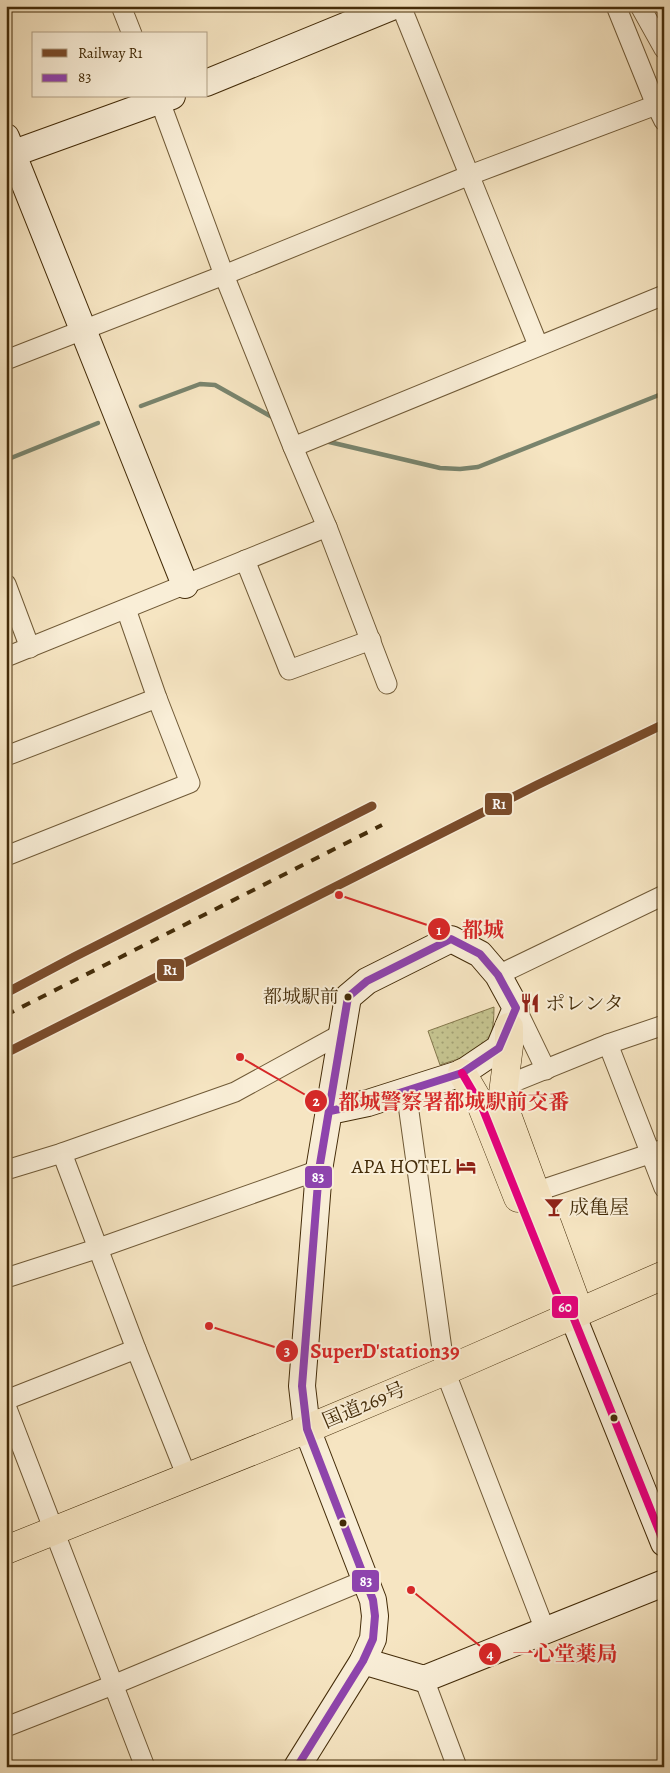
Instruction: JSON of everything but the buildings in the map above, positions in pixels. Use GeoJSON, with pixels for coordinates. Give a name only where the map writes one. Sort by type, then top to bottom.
{"type":"FeatureCollection","features":[{"type":"Feature","properties":{"kind":"main road"},"geometry":{"type":"LineString","coordinates":[[513,1017],[502,1101],[574,1297],[572,1314]]}},
{"type":"Feature","properties":{"kind":"main road"},"geometry":{"type":"LineString","coordinates":[[462,1073],[482,1107],[560,1302],[572,1314]]}},
{"type":"Feature","properties":{"kind":"main road","name":"国道269号"},"geometry":{"type":"LineString","coordinates":[[6,1550],[307,1429],[664,1275]]}},
{"type":"Feature","properties":{"kind":"street"},"geometry":{"type":"LineString","coordinates":[[121,6],[131,32]]}},
{"type":"Feature","properties":{"kind":"street"},"geometry":{"type":"LineString","coordinates":[[208,81],[394,6]]}},
{"type":"Feature","properties":{"kind":"street"},"geometry":{"type":"LineString","coordinates":[[400,6],[538,345]]}},
{"type":"Feature","properties":{"kind":"street"},"geometry":{"type":"LineString","coordinates":[[6,360],[224,275],[470,175],[661,109],[616,6]]}},
{"type":"Feature","properties":{"kind":"street"},"geometry":{"type":"LineString","coordinates":[[640,6],[664,48]]}},
{"type":"Feature","properties":{"kind":"street"},"geometry":{"type":"LineString","coordinates":[[185,585],[84,330],[8,149],[163,98],[224,275],[292,447],[327,527],[388,684]]}},
{"type":"Feature","properties":{"kind":"street"},"geometry":{"type":"LineString","coordinates":[[292,447],[664,295]]}},
{"type":"Feature","properties":{"kind":"street"},"geometry":{"type":"LineString","coordinates":[[6,657],[327,527]]}},
{"type":"Feature","properties":{"kind":"street"},"geometry":{"type":"LineString","coordinates":[[245,560],[289,670],[371,640]]}},
{"type":"Feature","properties":{"kind":"street"},"geometry":{"type":"LineString","coordinates":[[6,584],[30,648]]}},
{"type":"Feature","properties":{"kind":"street"},"geometry":{"type":"LineString","coordinates":[[6,856],[190,783],[157,698],[126,609]]}},
{"type":"Feature","properties":{"kind":"street"},"geometry":{"type":"LineString","coordinates":[[6,756],[157,698]]}},
{"type":"Feature","properties":{"kind":"street"},"geometry":{"type":"LineString","coordinates":[[498,974],[664,896]]}},
{"type":"Feature","properties":{"kind":"street"},"geometry":{"type":"LineString","coordinates":[[307,1429],[315,1384],[337,1110],[340,1034],[348,997],[367,981],[451,939],[480,954],[498,974],[513,1017],[546,1070]]}},
{"type":"Feature","properties":{"kind":"street"},"geometry":{"type":"LineString","coordinates":[[337,1110],[368,1104],[462,1073],[499,1048],[513,1017]]}},
{"type":"Feature","properties":{"kind":"street"},"geometry":{"type":"LineString","coordinates":[[504,1086],[608,1044],[664,1025]]}},
{"type":"Feature","properties":{"kind":"street"},"geometry":{"type":"LineString","coordinates":[[6,1170],[62,1153],[235,1092],[340,1034]]}},
{"type":"Feature","properties":{"kind":"street"},"geometry":{"type":"LineString","coordinates":[[608,1044],[657,1151],[664,1188]]}},
{"type":"Feature","properties":{"kind":"street"},"geometry":{"type":"LineString","coordinates":[[406,1090],[444,1371],[545,1630]]}},
{"type":"Feature","properties":{"kind":"street"},"geometry":{"type":"LineString","coordinates":[[297,1767],[363,1661],[372,1639],[375,1616],[373,1600],[366,1580],[307,1429],[302,1386],[319,1170],[337,1110]]}},
{"type":"Feature","properties":{"kind":"street"},"geometry":{"type":"LineString","coordinates":[[535,1192],[657,1151]]}},
{"type":"Feature","properties":{"kind":"street"},"geometry":{"type":"LineString","coordinates":[[62,1153],[136,1349],[187,1477]]}},
{"type":"Feature","properties":{"kind":"street"},"geometry":{"type":"LineString","coordinates":[[6,1278],[99,1248],[319,1170]]}},
{"type":"Feature","properties":{"kind":"street"},"geometry":{"type":"LineString","coordinates":[[572,1314],[664,1543]]}},
{"type":"Feature","properties":{"kind":"street"},"geometry":{"type":"LineString","coordinates":[[6,1400],[136,1349]]}},
{"type":"Feature","properties":{"kind":"street"},"geometry":{"type":"LineString","coordinates":[[6,1406],[145,1767]]}},
{"type":"Feature","properties":{"kind":"street"},"geometry":{"type":"LineString","coordinates":[[6,1727],[113,1685],[366,1580]]}},
{"type":"Feature","properties":{"kind":"street"},"geometry":{"type":"LineString","coordinates":[[363,1661],[424,1679],[664,1583]]}},
{"type":"Feature","properties":{"kind":"street"},"geometry":{"type":"LineString","coordinates":[[424,1679],[457,1767]]}},
{"type":"Feature","properties":{"kind":"shaded area"},"geometry":{"type":"Polygon","coordinates":[[[494,1007],[491,1034],[482,1049],[440,1065],[428,1031],[494,1007]]]}},
{"type":"Feature","properties":{"kind":"waterway"},"geometry":{"type":"LineString","coordinates":[[141,406],[200,384],[215,385],[272,417]]}},
{"type":"Feature","properties":{"kind":"waterway"},"geometry":{"type":"LineString","coordinates":[[325,441],[440,468],[460,469],[478,467],[664,393]]}},
{"type":"Feature","properties":{"kind":"waterway"},"geometry":{"type":"LineString","coordinates":[[6,460],[98,423]]}},
{"type":"Feature","properties":{"kind":"railway"},"geometry":{"type":"LineString","coordinates":[[6,993],[372,806]]}},
{"type":"Feature","properties":{"kind":"railway"},"geometry":{"type":"LineString","coordinates":[[6,1015],[382,825]]}},
{"type":"Feature","properties":{"kind":"rail line","name":"R1"},"geometry":{"type":"LineString","coordinates":[[6,1053],[537,785],[664,724]]}},
{"type":"Feature","properties":{"kind":"rail line","name":"R1"},"geometry":{"type":"LineString","coordinates":[[6,993],[372,806]]}},
{"type":"Feature","properties":{"kind":"transit line","name":"83"},"geometry":{"type":"LineString","coordinates":[[297,1767],[363,1661],[373,1639],[375,1616],[373,1600],[307,1429],[302,1386],[319,1170],[348,997],[367,981],[451,939],[480,954],[498,975],[516,1008],[499,1048],[462,1073],[368,1103],[330,1111]]}},
{"type":"Feature","properties":{"kind":"transit line","name":"60"},"geometry":{"type":"LineString","coordinates":[[462,1073],[482,1107],[560,1302],[572,1314],[664,1543]]}},
{"type":"Feature","properties":{"kind":"place","name":"都城"},"geometry":{"type":"Point","coordinates":[339,895]}},
{"type":"Feature","properties":{"kind":"place","name":"都城駅前"},"geometry":{"type":"Point","coordinates":[348,997]}},
{"type":"Feature","properties":{"kind":"place","name":"ポレンタ"},"geometry":{"type":"Point","coordinates":[530,1003]}},
{"type":"Feature","properties":{"kind":"place","name":"都城警察署都城駅前交番"},"geometry":{"type":"Point","coordinates":[240,1057]}},
{"type":"Feature","properties":{"kind":"place","name":"APA HOTEL"},"geometry":{"type":"Point","coordinates":[466,1166]}},
{"type":"Feature","properties":{"kind":"place","name":"成亀屋"},"geometry":{"type":"Point","coordinates":[554,1207]}},
{"type":"Feature","properties":{"kind":"place","name":"SuperD'station39"},"geometry":{"type":"Point","coordinates":[209,1326]}},
{"type":"Feature","properties":{"kind":"place","name":"一心堂薬局"},"geometry":{"type":"Point","coordinates":[411,1590]}}]}
